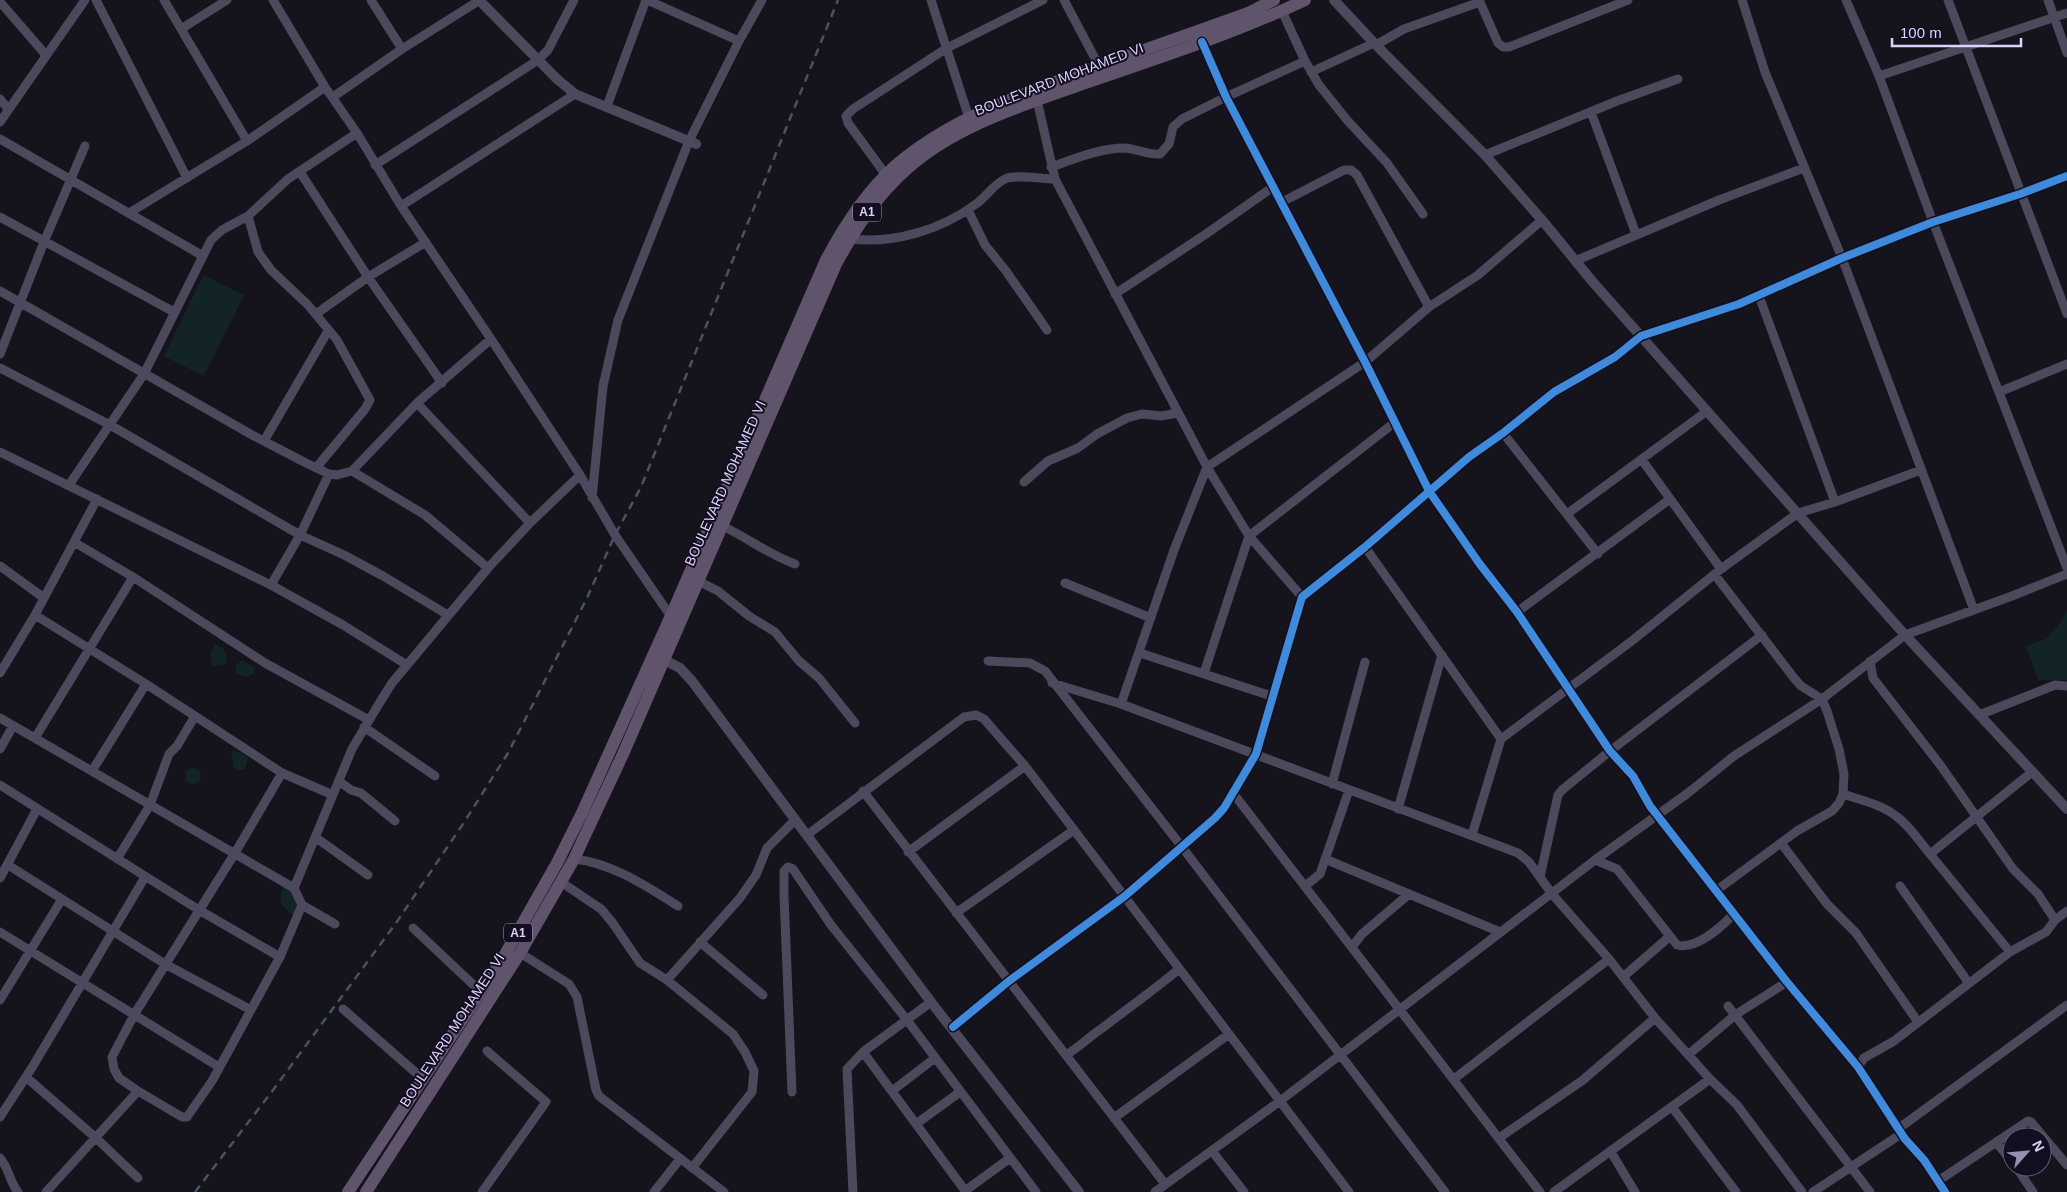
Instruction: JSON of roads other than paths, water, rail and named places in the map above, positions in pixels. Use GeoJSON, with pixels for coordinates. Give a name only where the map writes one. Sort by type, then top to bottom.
{"type":"FeatureCollection","features":[{"type":"Feature","properties":{"kind":"main road","name":"BOULEVARD MOHAMED VI"},"geometry":{"type":"LineString","coordinates":[[348,1192],[481,992],[512,943],[561,856],[675,622],[826,260],[844,227],[886,175],[918,148],[969,118],[1015,97],[1248,12],[1274,0]]}},
{"type":"Feature","properties":{"kind":"main road","name":"BOULEVARD MOHAMED VI"},"geometry":{"type":"LineString","coordinates":[[675,622],[698,581],[836,264],[864,216],[888,188],[923,156],[971,128],[1037,100],[1202,42],[1282,11],[1305,0]]}},
{"type":"Feature","properties":{"kind":"main road","name":"BOULEVARD MOHAMED VI"},"geometry":{"type":"LineString","coordinates":[[366,1192],[520,953],[561,882],[623,754],[659,657]]}},
{"type":"Feature","properties":{"kind":"street"},"geometry":{"type":"LineString","coordinates":[[0,122],[85,0]]}},
{"type":"Feature","properties":{"kind":"street"},"geometry":{"type":"LineString","coordinates":[[96,0],[187,178]]}},
{"type":"Feature","properties":{"kind":"street"},"geometry":{"type":"LineString","coordinates":[[164,0],[247,141]]}},
{"type":"Feature","properties":{"kind":"street"},"geometry":{"type":"LineString","coordinates":[[181,29],[227,0]]}},
{"type":"Feature","properties":{"kind":"street"},"geometry":{"type":"LineString","coordinates":[[273,0],[325,88],[333,96],[357,133],[401,206],[491,339],[580,475],[592,498],[675,622]]}},
{"type":"Feature","properties":{"kind":"street"},"geometry":{"type":"LineString","coordinates":[[371,0],[402,49]]}},
{"type":"Feature","properties":{"kind":"street"},"geometry":{"type":"LineString","coordinates":[[333,96],[402,49],[480,0],[538,60],[575,94],[692,142]]}},
{"type":"Feature","properties":{"kind":"street"},"geometry":{"type":"LineString","coordinates":[[606,106],[647,0],[739,41]]}},
{"type":"Feature","properties":{"kind":"street"},"geometry":{"type":"LineString","coordinates":[[592,498],[603,386],[618,320],[692,142],[739,41],[762,0]]}},
{"type":"Feature","properties":{"kind":"street"},"geometry":{"type":"LineString","coordinates":[[931,0],[969,118]]}},
{"type":"Feature","properties":{"kind":"street"},"geometry":{"type":"LineString","coordinates":[[886,175],[848,123],[846,116],[853,108],[948,48],[1044,0]]}},
{"type":"Feature","properties":{"kind":"street"},"geometry":{"type":"LineString","coordinates":[[1064,0],[1098,66]]}},
{"type":"Feature","properties":{"kind":"street"},"geometry":{"type":"LineString","coordinates":[[1334,0],[1485,155],[1641,336],[1905,635],[2067,809]]}},
{"type":"Feature","properties":{"kind":"street"},"geometry":{"type":"LineString","coordinates":[[1311,72],[1404,29],[1479,1],[1498,44],[1508,47],[1628,0]]}},
{"type":"Feature","properties":{"kind":"street"},"geometry":{"type":"LineString","coordinates":[[1742,0],[1765,72],[1842,258],[1974,610]]}},
{"type":"Feature","properties":{"kind":"street"},"geometry":{"type":"LineString","coordinates":[[1846,0],[1879,76],[1933,222],[2067,568]]}},
{"type":"Feature","properties":{"kind":"street"},"geometry":{"type":"LineString","coordinates":[[1948,0],[2067,314]]}},
{"type":"Feature","properties":{"kind":"street"},"geometry":{"type":"LineString","coordinates":[[2048,0],[2067,53]]}},
{"type":"Feature","properties":{"kind":"street"},"geometry":{"type":"LineString","coordinates":[[0,2],[46,55]]}},
{"type":"Feature","properties":{"kind":"street"},"geometry":{"type":"LineString","coordinates":[[375,165],[538,60],[548,50],[569,2]]}},
{"type":"Feature","properties":{"kind":"street"},"geometry":{"type":"LineString","coordinates":[[1282,11],[1311,72],[1334,106],[1387,163],[1423,214]]}},
{"type":"Feature","properties":{"kind":"street"},"geometry":{"type":"LineString","coordinates":[[1879,76],[2067,13]]}},
{"type":"Feature","properties":{"kind":"street"},"geometry":{"type":"LineString","coordinates":[[1202,42],[1226,97],[1365,362],[1429,491],[1479,563],[1517,612],[1610,751],[1633,776],[1650,806],[1787,982],[1858,1067],[1900,1131],[1945,1192]]}},
{"type":"Feature","properties":{"kind":"street"},"geometry":{"type":"LineString","coordinates":[[1051,167],[1080,157],[1117,149],[1126,148],[1160,154],[1169,144],[1173,126],[1182,119],[1305,61]]}},
{"type":"Feature","properties":{"kind":"street"},"geometry":{"type":"LineString","coordinates":[[1485,155],[1590,112],[1678,79]]}},
{"type":"Feature","properties":{"kind":"street"},"geometry":{"type":"LineString","coordinates":[[129,213],[247,141],[325,88]]}},
{"type":"Feature","properties":{"kind":"street"},"geometry":{"type":"LineString","coordinates":[[401,206],[575,94]]}},
{"type":"Feature","properties":{"kind":"street"},"geometry":{"type":"LineString","coordinates":[[0,99],[8,109]]}},
{"type":"Feature","properties":{"kind":"street"},"geometry":{"type":"LineString","coordinates":[[1037,100],[1055,179],[1206,467],[1248,536],[1302,597]]}},
{"type":"Feature","properties":{"kind":"street"},"geometry":{"type":"LineString","coordinates":[[1590,112],[1636,234]]}},
{"type":"Feature","properties":{"kind":"street"},"geometry":{"type":"LineString","coordinates":[[69,485],[144,374],[174,312],[216,234],[248,216],[278,187],[357,133]]}},
{"type":"Feature","properties":{"kind":"street"},"geometry":{"type":"LineString","coordinates":[[0,139],[203,256]]}},
{"type":"Feature","properties":{"kind":"street"},"geometry":{"type":"LineString","coordinates":[[0,354],[44,242],[85,146]]}},
{"type":"Feature","properties":{"kind":"street"},"geometry":{"type":"LineString","coordinates":[[1575,260],[1760,183],[1804,168]]}},
{"type":"Feature","properties":{"kind":"street"},"geometry":{"type":"LineString","coordinates":[[1282,202],[1344,170],[1351,170],[1357,175],[1429,308]]}},
{"type":"Feature","properties":{"kind":"street"},"geometry":{"type":"LineString","coordinates":[[300,172],[368,277],[442,383]]}},
{"type":"Feature","properties":{"kind":"street"},"geometry":{"type":"LineString","coordinates":[[952,1028],[1009,981],[1125,896],[1215,818],[1233,793],[1256,754],[1302,597],[1365,547],[1486,444],[1503,433],[1554,392],[1615,357],[1641,336],[1759,296],[1842,258],[1933,222],[2020,194],[2067,176]]}},
{"type":"Feature","properties":{"kind":"street"},"geometry":{"type":"LineString","coordinates":[[850,239],[871,240],[919,232],[943,224],[968,210],[1005,179],[1012,177],[1055,179]]}},
{"type":"Feature","properties":{"kind":"street"},"geometry":{"type":"LineString","coordinates":[[1115,294],[1273,187]]}},
{"type":"Feature","properties":{"kind":"street"},"geometry":{"type":"LineString","coordinates":[[968,210],[985,245],[1006,271],[1047,330]]}},
{"type":"Feature","properties":{"kind":"street"},"geometry":{"type":"LineString","coordinates":[[0,216],[44,242],[174,312]]}},
{"type":"Feature","properties":{"kind":"street"},"geometry":{"type":"LineString","coordinates":[[248,216],[258,252],[271,270],[316,314],[337,340],[370,400],[365,409],[316,468]]}},
{"type":"Feature","properties":{"kind":"street"},"geometry":{"type":"LineString","coordinates":[[1121,704],[1206,467],[1365,362],[1429,308],[1478,275],[1542,220]]}},
{"type":"Feature","properties":{"kind":"street"},"geometry":{"type":"LineString","coordinates":[[316,314],[368,277],[426,242]]}},
{"type":"Feature","properties":{"kind":"street"},"geometry":{"type":"LineString","coordinates":[[0,291],[264,441],[316,468],[329,474],[337,475],[352,471],[417,403],[491,339]]}},
{"type":"Feature","properties":{"kind":"street"},"geometry":{"type":"LineString","coordinates":[[1759,296],[1835,502]]}},
{"type":"Feature","properties":{"kind":"street"},"geometry":{"type":"LineString","coordinates":[[264,441],[328,331]]}},
{"type":"Feature","properties":{"kind":"street"},"geometry":{"type":"LineString","coordinates":[[1999,392],[2067,364]]}},
{"type":"Feature","properties":{"kind":"street"},"geometry":{"type":"LineString","coordinates":[[0,368],[110,426],[300,535],[355,560],[448,615]]}},
{"type":"Feature","properties":{"kind":"street"},"geometry":{"type":"LineString","coordinates":[[417,403],[530,523]]}},
{"type":"Feature","properties":{"kind":"street"},"geometry":{"type":"LineString","coordinates":[[1567,514],[1707,411]]}},
{"type":"Feature","properties":{"kind":"street"},"geometry":{"type":"LineString","coordinates":[[1024,482],[1048,462],[1078,448],[1097,434],[1126,418],[1142,414],[1162,416],[1178,413]]}},
{"type":"Feature","properties":{"kind":"street"},"geometry":{"type":"LineString","coordinates":[[1204,673],[1248,536],[1394,423]]}},
{"type":"Feature","properties":{"kind":"street"},"geometry":{"type":"LineString","coordinates":[[1503,433],[1598,554]]}},
{"type":"Feature","properties":{"kind":"street"},"geometry":{"type":"LineString","coordinates":[[0,452],[271,585],[343,625],[407,665]]}},
{"type":"Feature","properties":{"kind":"street"},"geometry":{"type":"LineString","coordinates":[[1642,460],[1762,635],[1801,686],[1822,699],[1839,749],[1844,774],[1843,794],[1839,803],[1832,811],[1781,843],[1717,890]]}},
{"type":"Feature","properties":{"kind":"street"},"geometry":{"type":"LineString","coordinates":[[1472,835],[1501,739],[1798,513],[1835,502],[1921,470]]}},
{"type":"Feature","properties":{"kind":"street"},"geometry":{"type":"LineString","coordinates":[[352,471],[425,515],[488,568]]}},
{"type":"Feature","properties":{"kind":"street"},"geometry":{"type":"LineString","coordinates":[[271,585],[300,535],[329,474]]}},
{"type":"Feature","properties":{"kind":"street"},"geometry":{"type":"LineString","coordinates":[[294,888],[352,749],[392,683],[488,568],[530,523],[580,475]]}},
{"type":"Feature","properties":{"kind":"street"},"geometry":{"type":"LineString","coordinates":[[0,673],[35,615],[97,499]]}},
{"type":"Feature","properties":{"kind":"street"},"geometry":{"type":"LineString","coordinates":[[1517,612],[1670,499]]}},
{"type":"Feature","properties":{"kind":"street"},"geometry":{"type":"LineString","coordinates":[[722,526],[740,534],[778,557],[795,564]]}},
{"type":"Feature","properties":{"kind":"street"},"geometry":{"type":"LineString","coordinates":[[74,542],[133,577],[265,663],[366,724],[435,776]]}},
{"type":"Feature","properties":{"kind":"street"},"geometry":{"type":"LineString","coordinates":[[1365,547],[1501,739]]}},
{"type":"Feature","properties":{"kind":"street"},"geometry":{"type":"LineString","coordinates":[[0,566],[44,598]]}},
{"type":"Feature","properties":{"kind":"street"},"geometry":{"type":"LineString","coordinates":[[1155,1192],[1280,1101],[1340,1053],[1595,860],[1658,816],[1734,756],[1822,699],[1905,635],[2067,574]]}},
{"type":"Feature","properties":{"kind":"street"},"geometry":{"type":"LineString","coordinates":[[35,738],[88,648],[133,577]]}},
{"type":"Feature","properties":{"kind":"street"},"geometry":{"type":"LineString","coordinates":[[698,581],[718,591],[749,616],[775,632],[799,661],[819,678],[855,723]]}},
{"type":"Feature","properties":{"kind":"street"},"geometry":{"type":"LineString","coordinates":[[1065,583],[1151,618]]}},
{"type":"Feature","properties":{"kind":"street"},"geometry":{"type":"LineString","coordinates":[[35,615],[146,684],[282,773],[333,795]]}},
{"type":"Feature","properties":{"kind":"street"},"geometry":{"type":"LineString","coordinates":[[1540,877],[1558,796],[1562,790],[1762,635]]}},
{"type":"Feature","properties":{"kind":"street"},"geometry":{"type":"LineString","coordinates":[[1140,652],[1274,697]]}},
{"type":"Feature","properties":{"kind":"street"},"geometry":{"type":"LineString","coordinates":[[1398,809],[1442,655]]}},
{"type":"Feature","properties":{"kind":"street"},"geometry":{"type":"LineString","coordinates":[[659,657],[680,668],[692,681],[931,1002],[1080,1192]]}},
{"type":"Feature","properties":{"kind":"street"},"geometry":{"type":"LineString","coordinates":[[988,661],[1030,664],[1045,671],[1052,683],[1182,847],[1445,1192]]}},
{"type":"Feature","properties":{"kind":"street"},"geometry":{"type":"LineString","coordinates":[[1870,661],[1873,678],[1928,747],[2013,869],[2038,894],[2055,920]]}},
{"type":"Feature","properties":{"kind":"street"},"geometry":{"type":"LineString","coordinates":[[1332,784],[1365,662]]}},
{"type":"Feature","properties":{"kind":"street"},"geometry":{"type":"LineString","coordinates":[[1052,683],[1121,704],[1518,853],[1530,862],[1552,894],[1609,959],[1655,1018],[1710,1079],[1737,1105],[1802,1192]]}},
{"type":"Feature","properties":{"kind":"street"},"geometry":{"type":"LineString","coordinates":[[92,771],[146,684]]}},
{"type":"Feature","properties":{"kind":"street"},"geometry":{"type":"LineString","coordinates":[[1979,715],[2055,686],[2067,686]]}},
{"type":"Feature","properties":{"kind":"street"},"geometry":{"type":"LineString","coordinates":[[807,835],[863,791],[964,717],[976,715],[984,719],[1025,766],[1349,1192]]}},
{"type":"Feature","properties":{"kind":"street"},"geometry":{"type":"LineString","coordinates":[[117,859],[150,804],[169,754],[177,746],[195,716]]}},
{"type":"Feature","properties":{"kind":"street"},"geometry":{"type":"LineString","coordinates":[[0,718],[294,888],[302,906],[335,924]]}},
{"type":"Feature","properties":{"kind":"street"},"geometry":{"type":"LineString","coordinates":[[0,749],[13,726]]}},
{"type":"Feature","properties":{"kind":"street"},"geometry":{"type":"LineString","coordinates":[[908,852],[1025,766]]}},
{"type":"Feature","properties":{"kind":"street"},"geometry":{"type":"LineString","coordinates":[[1930,854],[2032,772]]}},
{"type":"Feature","properties":{"kind":"street"},"geometry":{"type":"LineString","coordinates":[[282,773],[235,853],[134,1015],[112,1057],[112,1062],[119,1078],[182,1117],[188,1117],[212,1081],[252,1010],[280,957],[302,906]]}},
{"type":"Feature","properties":{"kind":"street"},"geometry":{"type":"LineString","coordinates":[[339,781],[351,790],[361,793],[395,821]]}},
{"type":"Feature","properties":{"kind":"street"},"geometry":{"type":"LineString","coordinates":[[0,785],[145,877],[280,957]]}},
{"type":"Feature","properties":{"kind":"street"},"geometry":{"type":"LineString","coordinates":[[1305,886],[1320,874],[1349,790]]}},
{"type":"Feature","properties":{"kind":"street"},"geometry":{"type":"LineString","coordinates":[[863,791],[1165,1184]]}},
{"type":"Feature","properties":{"kind":"street"},"geometry":{"type":"LineString","coordinates":[[1233,793],[1540,1192]]}},
{"type":"Feature","properties":{"kind":"street"},"geometry":{"type":"LineString","coordinates":[[1843,794],[1883,808],[1896,815],[1910,828],[2010,952]]}},
{"type":"Feature","properties":{"kind":"street"},"geometry":{"type":"LineString","coordinates":[[0,878],[37,808]]}},
{"type":"Feature","properties":{"kind":"street"},"geometry":{"type":"LineString","coordinates":[[667,980],[740,898],[756,875],[767,848],[795,820]]}},
{"type":"Feature","properties":{"kind":"street"},"geometry":{"type":"LineString","coordinates":[[956,913],[1074,830]]}},
{"type":"Feature","properties":{"kind":"street"},"geometry":{"type":"LineString","coordinates":[[315,837],[368,875]]}},
{"type":"Feature","properties":{"kind":"street"},"geometry":{"type":"LineString","coordinates":[[1781,843],[1827,904],[1856,933],[1918,1022]]}},
{"type":"Feature","properties":{"kind":"street"},"geometry":{"type":"LineString","coordinates":[[574,858],[612,869],[635,880],[678,906]]}},
{"type":"Feature","properties":{"kind":"street"},"geometry":{"type":"LineString","coordinates":[[1325,860],[1500,932]]}},
{"type":"Feature","properties":{"kind":"street"},"geometry":{"type":"LineString","coordinates":[[1595,860],[1617,869],[1677,945],[1684,947],[1691,945],[1724,924],[1734,914]]}},
{"type":"Feature","properties":{"kind":"street"},"geometry":{"type":"LineString","coordinates":[[8,865],[165,964],[252,1010]]}},
{"type":"Feature","properties":{"kind":"street"},"geometry":{"type":"LineString","coordinates":[[792,1092],[784,896],[784,870],[788,867],[793,869],[842,939],[907,1020],[1034,1191]]}},
{"type":"Feature","properties":{"kind":"street"},"geometry":{"type":"LineString","coordinates":[[0,1117],[26,1077],[145,877]]}},
{"type":"Feature","properties":{"kind":"street"},"geometry":{"type":"LineString","coordinates":[[561,882],[601,909],[640,963],[667,980],[732,1034],[745,1052],[754,1071],[752,1092],[692,1168]]}},
{"type":"Feature","properties":{"kind":"street"},"geometry":{"type":"LineString","coordinates":[[1900,886],[1968,982]]}},
{"type":"Feature","properties":{"kind":"street"},"geometry":{"type":"LineString","coordinates":[[1352,947],[1362,934],[1409,894]]}},
{"type":"Feature","properties":{"kind":"street"},"geometry":{"type":"LineString","coordinates":[[0,1000],[62,899]]}},
{"type":"Feature","properties":{"kind":"street"},"geometry":{"type":"LineString","coordinates":[[1858,1067],[1864,1058],[1894,1041],[1968,982],[2010,952],[2046,932],[2055,920],[2067,911]]}},
{"type":"Feature","properties":{"kind":"street"},"geometry":{"type":"LineString","coordinates":[[413,928],[481,992]]}},
{"type":"Feature","properties":{"kind":"street"},"geometry":{"type":"LineString","coordinates":[[0,932],[219,1068]]}},
{"type":"Feature","properties":{"kind":"street"},"geometry":{"type":"LineString","coordinates":[[1623,977],[1669,937]]}},
{"type":"Feature","properties":{"kind":"street"},"geometry":{"type":"LineString","coordinates":[[700,942],[763,994]]}},
{"type":"Feature","properties":{"kind":"street"},"geometry":{"type":"LineString","coordinates":[[520,953],[568,984],[574,990],[596,1090],[599,1096],[724,1192]]}},
{"type":"Feature","properties":{"kind":"street"},"geometry":{"type":"LineString","coordinates":[[1454,1079],[1609,959]]}},
{"type":"Feature","properties":{"kind":"street"},"geometry":{"type":"LineString","coordinates":[[1066,1054],[1078,1048],[1092,1035],[1153,991],[1179,969]]}},
{"type":"Feature","properties":{"kind":"street"},"geometry":{"type":"LineString","coordinates":[[1688,1055],[1734,1015],[1787,982]]}},
{"type":"Feature","properties":{"kind":"street"},"geometry":{"type":"LineString","coordinates":[[854,1190],[847,1069],[863,1052],[931,1002]]}},
{"type":"Feature","properties":{"kind":"street"},"geometry":{"type":"LineString","coordinates":[[1813,1192],[1900,1131],[2067,1005]]}},
{"type":"Feature","properties":{"kind":"street"},"geometry":{"type":"LineString","coordinates":[[1728,1006],[1870,1192]]}},
{"type":"Feature","properties":{"kind":"street"},"geometry":{"type":"LineString","coordinates":[[343,1009],[423,1079]]}},
{"type":"Feature","properties":{"kind":"street"},"geometry":{"type":"LineString","coordinates":[[1499,1138],[1583,1080],[1655,1018]]}},
{"type":"Feature","properties":{"kind":"street"},"geometry":{"type":"LineString","coordinates":[[1114,1118],[1229,1034]]}},
{"type":"Feature","properties":{"kind":"street"},"geometry":{"type":"LineString","coordinates":[[482,1192],[546,1102],[487,1052]]}},
{"type":"Feature","properties":{"kind":"street"},"geometry":{"type":"LineString","coordinates":[[863,1052],[965,1191],[1010,1158]]}},
{"type":"Feature","properties":{"kind":"street"},"geometry":{"type":"LineString","coordinates":[[892,1091],[934,1058]]}},
{"type":"Feature","properties":{"kind":"street"},"geometry":{"type":"LineString","coordinates":[[26,1077],[96,1138],[138,1178]]}},
{"type":"Feature","properties":{"kind":"street"},"geometry":{"type":"LineString","coordinates":[[1554,1192],[1710,1079]]}},
{"type":"Feature","properties":{"kind":"street"},"geometry":{"type":"LineString","coordinates":[[46,1192],[138,1091]]}},
{"type":"Feature","properties":{"kind":"street"},"geometry":{"type":"LineString","coordinates":[[916,1124],[960,1092]]}},
{"type":"Feature","properties":{"kind":"street"},"geometry":{"type":"LineString","coordinates":[[1672,1107],[1736,1192]]}},
{"type":"Feature","properties":{"kind":"street"},"geometry":{"type":"LineString","coordinates":[[1938,1181],[2028,1121],[2031,1122],[2067,1165]]}},
{"type":"Feature","properties":{"kind":"street"},"geometry":{"type":"LineString","coordinates":[[1996,1142],[2002,1150]]}},
{"type":"Feature","properties":{"kind":"street"},"geometry":{"type":"LineString","coordinates":[[1212,1151],[1244,1192]]}},
{"type":"Feature","properties":{"kind":"street"},"geometry":{"type":"LineString","coordinates":[[1611,1152],[1635,1192]]}},
{"type":"Feature","properties":{"kind":"street"},"geometry":{"type":"LineString","coordinates":[[0,1158],[6,1166],[9,1179],[18,1192]]}},
{"type":"Feature","properties":{"kind":"street"},"geometry":{"type":"LineString","coordinates":[[654,1192],[680,1159]]}},
{"type":"Feature","properties":{"kind":"street"},"geometry":{"type":"LineString","coordinates":[[2023,1177],[2033,1192]]}},
{"type":"Feature","properties":{"kind":"railway"},"geometry":{"type":"LineString","coordinates":[[195,1192],[396,923],[508,753],[587,598],[615,535],[641,487],[838,0]]}}]}
